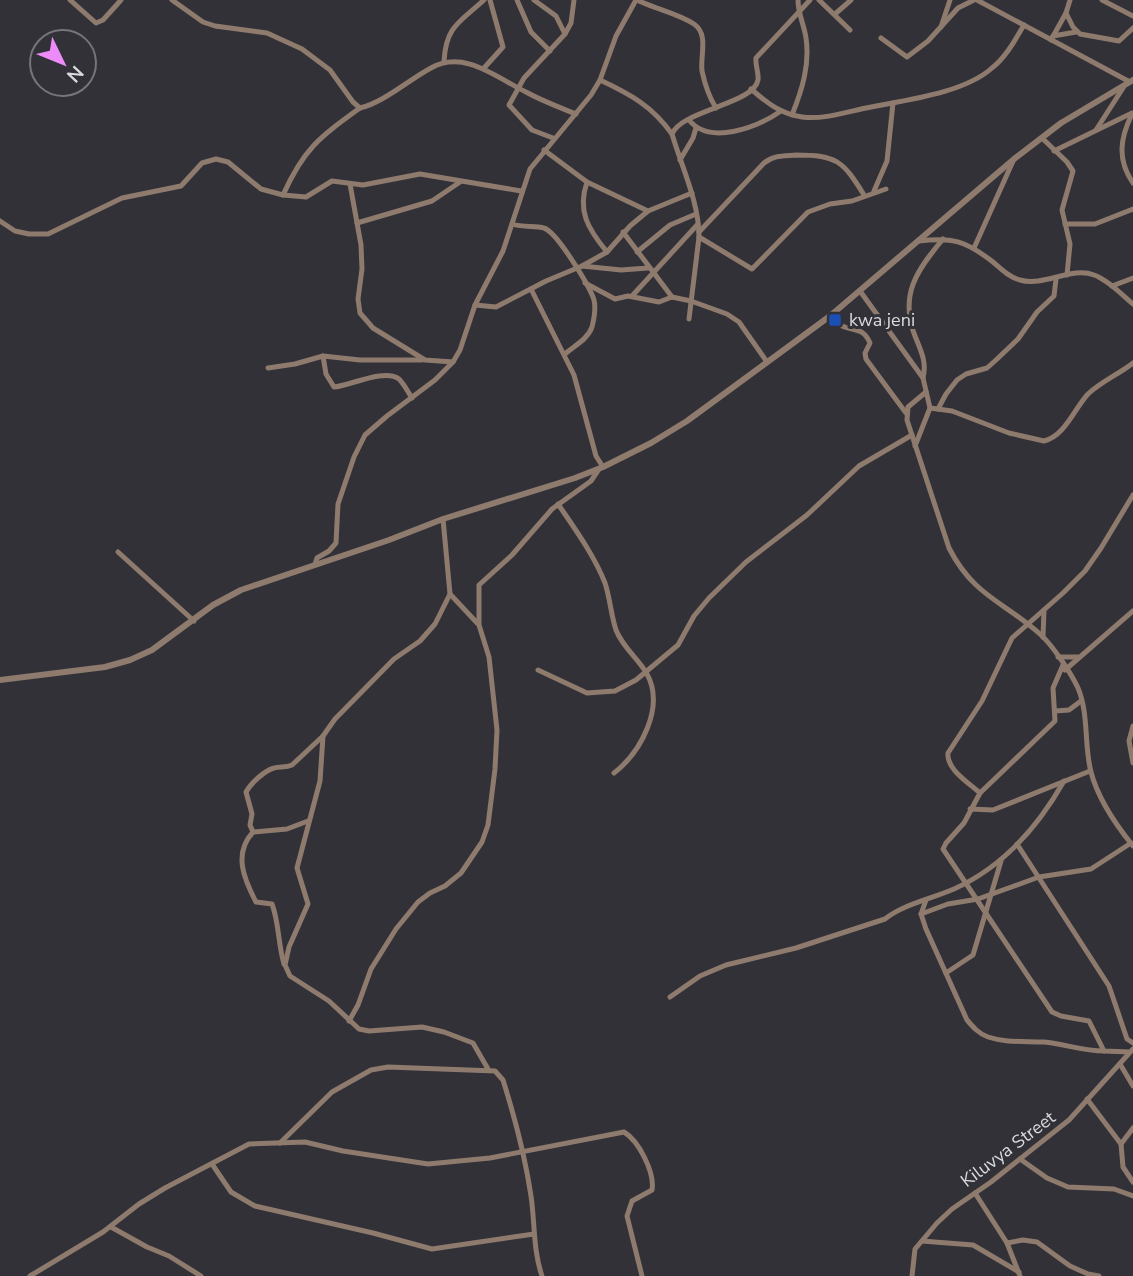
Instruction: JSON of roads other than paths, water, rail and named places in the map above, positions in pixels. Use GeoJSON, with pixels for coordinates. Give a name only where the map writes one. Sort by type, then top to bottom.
{"type":"FeatureCollection","features":[{"type":"Feature","properties":{"kind":"street"},"geometry":{"type":"LineString","coordinates":[[70,0],[96,23],[103,20],[121,0]]}},
{"type":"Feature","properties":{"kind":"street"},"geometry":{"type":"LineString","coordinates":[[172,0],[203,22],[267,33],[302,49],[330,70],[353,102],[360,107]]}},
{"type":"Feature","properties":{"kind":"street"},"geometry":{"type":"LineString","coordinates":[[444,61],[450,32],[484,0]]}},
{"type":"Feature","properties":{"kind":"street"},"geometry":{"type":"LineString","coordinates":[[484,68],[503,47],[490,0]]}},
{"type":"Feature","properties":{"kind":"street"},"geometry":{"type":"LineString","coordinates":[[517,0],[531,32],[550,51]]}},
{"type":"Feature","properties":{"kind":"street"},"geometry":{"type":"LineString","coordinates":[[534,0],[556,16],[565,34]]}},
{"type":"Feature","properties":{"kind":"street"},"geometry":{"type":"LineString","coordinates":[[553,138],[532,130],[510,107],[510,102],[517,88],[565,34],[571,23],[574,0]]}},
{"type":"Feature","properties":{"kind":"street"},"geometry":{"type":"LineString","coordinates":[[315,564],[317,558],[329,551],[336,542],[338,504],[358,448],[370,429],[435,380],[453,362],[460,350],[475,305],[503,251],[530,169],[553,138],[576,114],[600,80],[616,36],[636,0],[678,16],[700,30],[704,77],[716,108]]}},
{"type":"Feature","properties":{"kind":"street"},"geometry":{"type":"LineString","coordinates":[[792,115],[803,88],[807,52],[804,29],[798,13],[798,0]]}},
{"type":"Feature","properties":{"kind":"street"},"geometry":{"type":"LineString","coordinates":[[672,134],[679,124],[751,89],[758,80],[756,58],[810,0]]}},
{"type":"Feature","properties":{"kind":"street"},"geometry":{"type":"LineString","coordinates":[[819,0],[850,30]]}},
{"type":"Feature","properties":{"kind":"street"},"geometry":{"type":"LineString","coordinates":[[835,14],[851,0]]}},
{"type":"Feature","properties":{"kind":"street"},"geometry":{"type":"LineString","coordinates":[[941,27],[950,0]]}},
{"type":"Feature","properties":{"kind":"street"},"geometry":{"type":"LineString","coordinates":[[880,38],[907,57],[928,41],[958,8],[976,0],[1052,38],[1129,82]]}},
{"type":"Feature","properties":{"kind":"street"},"geometry":{"type":"LineString","coordinates":[[1052,38],[1070,0]]}},
{"type":"Feature","properties":{"kind":"street"},"geometry":{"type":"LineString","coordinates":[[1102,0],[1133,16]]}},
{"type":"Feature","properties":{"kind":"street"},"geometry":{"type":"LineString","coordinates":[[1066,13],[1076,32]]}},
{"type":"Feature","properties":{"kind":"street"},"geometry":{"type":"LineString","coordinates":[[751,89],[781,111],[792,115],[823,117],[922,98],[974,80],[992,69],[1024,25]]}},
{"type":"Feature","properties":{"kind":"street"},"geometry":{"type":"LineString","coordinates":[[1052,38],[1076,32],[1119,41],[1133,27]]}},
{"type":"Feature","properties":{"kind":"street"},"geometry":{"type":"LineString","coordinates":[[283,195],[290,178],[314,143],[327,130],[360,107],[374,102],[444,61],[484,68],[517,88],[576,114]]}},
{"type":"Feature","properties":{"kind":"street"},"geometry":{"type":"LineString","coordinates":[[600,80],[646,104],[672,134],[692,194],[698,224],[689,318]]}},
{"type":"Feature","properties":{"kind":"street"},"geometry":{"type":"LineString","coordinates":[[1096,131],[1129,82]]}},
{"type":"Feature","properties":{"kind":"street"},"geometry":{"type":"LineString","coordinates":[[0,680],[105,667],[130,660],[152,650],[220,601],[241,590],[443,519],[525,495],[601,468],[651,443],[687,421],[830,316],[1061,122],[1129,82]]}},
{"type":"Feature","properties":{"kind":"street"},"geometry":{"type":"LineString","coordinates":[[873,191],[887,161],[893,103]]}},
{"type":"Feature","properties":{"kind":"street"},"geometry":{"type":"LineString","coordinates":[[689,120],[696,128],[717,132],[741,130],[762,123],[781,111]]}},
{"type":"Feature","properties":{"kind":"street"},"geometry":{"type":"LineString","coordinates":[[1054,151],[1133,112]]}},
{"type":"Feature","properties":{"kind":"street"},"geometry":{"type":"LineString","coordinates":[[1133,112],[1120,150],[1123,164],[1133,183]]}},
{"type":"Feature","properties":{"kind":"street"},"geometry":{"type":"LineString","coordinates":[[680,160],[696,128]]}},
{"type":"Feature","properties":{"kind":"street"},"geometry":{"type":"LineString","coordinates":[[1042,138],[1073,171],[1062,210],[1070,244],[1067,275]]}},
{"type":"Feature","properties":{"kind":"street"},"geometry":{"type":"LineString","coordinates":[[544,150],[587,182],[648,211]]}},
{"type":"Feature","properties":{"kind":"street"},"geometry":{"type":"LineString","coordinates":[[699,235],[770,158],[820,155],[834,159],[864,195]]}},
{"type":"Feature","properties":{"kind":"street"},"geometry":{"type":"LineString","coordinates":[[0,221],[29,234],[48,234],[122,198],[181,187],[202,163],[216,159],[228,162],[261,189],[283,195],[306,197],[332,181],[363,185],[420,174],[521,191]]}},
{"type":"Feature","properties":{"kind":"street"},"geometry":{"type":"LineString","coordinates":[[974,248],[1014,159]]}},
{"type":"Feature","properties":{"kind":"street"},"geometry":{"type":"LineString","coordinates":[[357,223],[432,201],[460,182]]}},
{"type":"Feature","properties":{"kind":"street"},"geometry":{"type":"LineString","coordinates":[[587,182],[582,200],[586,220],[607,252]]}},
{"type":"Feature","properties":{"kind":"street"},"geometry":{"type":"LineString","coordinates":[[350,184],[362,269],[358,299],[360,313],[373,328],[425,360]]}},
{"type":"Feature","properties":{"kind":"street"},"geometry":{"type":"LineString","coordinates":[[699,235],[752,269],[808,212],[886,189]]}},
{"type":"Feature","properties":{"kind":"street"},"geometry":{"type":"LineString","coordinates":[[475,305],[496,307],[579,268],[607,252],[623,232],[648,211],[692,194]]}},
{"type":"Feature","properties":{"kind":"street"},"geometry":{"type":"LineString","coordinates":[[1065,224],[1095,224],[1133,209]]}},
{"type":"Feature","properties":{"kind":"street"},"geometry":{"type":"LineString","coordinates":[[637,252],[670,225],[696,214]]}},
{"type":"Feature","properties":{"kind":"street"},"geometry":{"type":"LineString","coordinates":[[512,224],[547,229],[579,268],[594,300],[592,326],[586,336],[565,354]]}},
{"type":"Feature","properties":{"kind":"street"},"geometry":{"type":"LineString","coordinates":[[631,297],[698,224]]}},
{"type":"Feature","properties":{"kind":"street"},"geometry":{"type":"LineString","coordinates":[[623,232],[672,297]]}},
{"type":"Feature","properties":{"kind":"street"},"geometry":{"type":"LineString","coordinates":[[915,446],[930,408],[923,378],[925,363],[911,323],[909,300],[918,272],[943,239]]}},
{"type":"Feature","properties":{"kind":"street"},"geometry":{"type":"LineString","coordinates":[[919,241],[959,240],[1019,280],[1056,279],[1085,272],[1100,278],[1133,304]]}},
{"type":"Feature","properties":{"kind":"street"},"geometry":{"type":"LineString","coordinates":[[579,268],[648,268]]}},
{"type":"Feature","properties":{"kind":"street"},"geometry":{"type":"LineString","coordinates":[[1112,286],[1133,278]]}},
{"type":"Feature","properties":{"kind":"street"},"geometry":{"type":"LineString","coordinates":[[938,409],[957,380],[990,365],[1018,339],[1037,312],[1054,296],[1056,279]]}},
{"type":"Feature","properties":{"kind":"street"},"geometry":{"type":"LineString","coordinates":[[585,283],[615,299],[631,297],[659,302],[672,297],[734,317],[767,362]]}},
{"type":"Feature","properties":{"kind":"street"},"geometry":{"type":"LineString","coordinates":[[531,289],[565,354],[581,394],[601,468]]}},
{"type":"Feature","properties":{"kind":"street"},"geometry":{"type":"LineString","coordinates":[[860,291],[923,378]]}},
{"type":"Feature","properties":{"kind":"street"},"geometry":{"type":"LineString","coordinates":[[830,316],[840,327],[860,330],[867,337],[870,343],[865,353],[866,359],[906,413],[940,526],[959,567],[986,595],[1043,637],[1077,687],[1090,771],[1100,795],[1132,845],[1091,869],[1039,877],[978,899],[948,904],[921,914]]}},
{"type":"Feature","properties":{"kind":"street"},"geometry":{"type":"LineString","coordinates":[[323,356],[326,374],[334,387],[357,380],[392,376],[399,379],[412,398]]}},
{"type":"Feature","properties":{"kind":"street"},"geometry":{"type":"LineString","coordinates":[[268,368],[323,356],[453,362]]}},
{"type":"Feature","properties":{"kind":"street"},"geometry":{"type":"LineString","coordinates":[[930,408],[952,411],[1009,433],[1050,440],[1097,386],[1132,365]]}},
{"type":"Feature","properties":{"kind":"street"},"geometry":{"type":"LineString","coordinates":[[906,413],[913,401],[926,392]]}},
{"type":"Feature","properties":{"kind":"street"},"geometry":{"type":"LineString","coordinates":[[538,670],[587,693],[615,691],[646,672],[678,645],[709,598],[746,562],[807,515],[859,466],[912,435]]}},
{"type":"Feature","properties":{"kind":"street"},"geometry":{"type":"LineString","coordinates":[[349,1021],[371,969],[396,929],[418,902],[461,873],[485,834],[495,769],[496,723],[489,657],[479,625],[479,585],[512,555],[544,516],[591,481],[601,468]]}},
{"type":"Feature","properties":{"kind":"street"},"geometry":{"type":"LineString","coordinates":[[980,793],[951,766],[948,753],[994,679],[1007,646],[1084,571],[1133,495]]}},
{"type":"Feature","properties":{"kind":"street"},"geometry":{"type":"LineString","coordinates":[[558,504],[596,565],[622,642],[646,672],[653,694],[649,720],[637,749],[625,765],[614,773]]}},
{"type":"Feature","properties":{"kind":"street"},"geometry":{"type":"LineString","coordinates":[[253,832],[250,828],[252,814],[246,797],[249,786],[273,768],[292,765],[323,736],[335,719],[394,659],[428,634],[450,594],[443,519]]}},
{"type":"Feature","properties":{"kind":"street"},"geometry":{"type":"LineString","coordinates":[[118,552],[194,621]]}},
{"type":"Feature","properties":{"kind":"street"},"geometry":{"type":"LineString","coordinates":[[450,594],[479,625]]}},
{"type":"Feature","properties":{"kind":"street"},"geometry":{"type":"LineString","coordinates":[[1043,637],[1044,611]]}},
{"type":"Feature","properties":{"kind":"street"},"geometry":{"type":"LineString","coordinates":[[1104,1051],[1088,1021],[1052,1012],[945,853],[944,846],[964,823],[980,793],[1055,720],[1053,688],[1064,667],[1133,611]]}},
{"type":"Feature","properties":{"kind":"street"},"geometry":{"type":"LineString","coordinates":[[1058,657],[1078,657]]}},
{"type":"Feature","properties":{"kind":"street"},"geometry":{"type":"LineString","coordinates":[[1055,711],[1069,710],[1081,701]]}},
{"type":"Feature","properties":{"kind":"street"},"geometry":{"type":"LineString","coordinates":[[1133,726],[1129,741],[1133,763]]}},
{"type":"Feature","properties":{"kind":"street"},"geometry":{"type":"LineString","coordinates":[[285,965],[289,947],[308,904],[297,868],[320,781],[323,736]]}},
{"type":"Feature","properties":{"kind":"street"},"geometry":{"type":"LineString","coordinates":[[970,809],[993,810],[1090,771]]}},
{"type":"Feature","properties":{"kind":"street"},"geometry":{"type":"LineString","coordinates":[[670,997],[700,976],[726,965],[796,948],[882,920],[896,911],[966,883],[990,870],[1044,815],[1064,781]]}},
{"type":"Feature","properties":{"kind":"street"},"geometry":{"type":"LineString","coordinates":[[253,832],[287,829],[308,821]]}},
{"type":"Feature","properties":{"kind":"street"},"geometry":{"type":"LineString","coordinates":[[253,832],[243,848],[243,877],[256,902],[272,904],[278,943],[290,976],[328,1001],[349,1021],[364,1030],[422,1027],[466,1039],[475,1045],[488,1069]]}},
{"type":"Feature","properties":{"kind":"street"},"geometry":{"type":"LineString","coordinates":[[1125,836],[1133,832]]}},
{"type":"Feature","properties":{"kind":"street"},"geometry":{"type":"LineString","coordinates":[[1017,844],[1109,986],[1127,1039],[1133,1044]]}},
{"type":"Feature","properties":{"kind":"street"},"geometry":{"type":"LineString","coordinates":[[946,973],[971,957],[1001,861]]}},
{"type":"Feature","properties":{"kind":"street"},"geometry":{"type":"LineString","coordinates":[[926,900],[921,914],[935,953],[967,1020],[987,1037],[1019,1042],[1044,1042],[1086,1051],[1132,1051]]}},
{"type":"Feature","properties":{"kind":"street","name":"Kiluvya Street"},"geometry":{"type":"LineString","coordinates":[[912,1276],[915,1249],[952,1209],[1069,1120],[1132,1051]]}},
{"type":"Feature","properties":{"kind":"street"},"geometry":{"type":"LineString","coordinates":[[1120,1064],[1133,1086]]}},
{"type":"Feature","properties":{"kind":"street"},"geometry":{"type":"LineString","coordinates":[[280,1143],[332,1092],[371,1070],[388,1067],[488,1069],[498,1073],[503,1080],[523,1151],[542,1276]]}},
{"type":"Feature","properties":{"kind":"street"},"geometry":{"type":"LineString","coordinates":[[1087,1099],[1121,1144],[1122,1167],[1133,1182]]}},
{"type":"Feature","properties":{"kind":"street"},"geometry":{"type":"LineString","coordinates":[[1121,1144],[1133,1128]]}},
{"type":"Feature","properties":{"kind":"street"},"geometry":{"type":"LineString","coordinates":[[30,1276],[111,1227],[139,1203],[248,1144],[305,1142],[415,1164],[490,1158],[624,1132],[637,1145],[653,1181],[652,1190],[632,1201],[629,1206],[628,1216],[642,1276]]}},
{"type":"Feature","properties":{"kind":"street"},"geometry":{"type":"LineString","coordinates":[[1020,1159],[1047,1178],[1068,1187],[1114,1189],[1133,1196]]}},
{"type":"Feature","properties":{"kind":"street"},"geometry":{"type":"LineString","coordinates":[[212,1164],[231,1192],[255,1206],[432,1249],[534,1234]]}},
{"type":"Feature","properties":{"kind":"street"},"geometry":{"type":"LineString","coordinates":[[975,1193],[1007,1243],[1019,1274]]}},
{"type":"Feature","properties":{"kind":"street"},"geometry":{"type":"LineString","coordinates":[[111,1227],[147,1247],[169,1255],[201,1276]]}},
{"type":"Feature","properties":{"kind":"street"},"geometry":{"type":"LineString","coordinates":[[1007,1243],[1023,1240],[1037,1242],[1070,1266],[1099,1276]]}},
{"type":"Feature","properties":{"kind":"street"},"geometry":{"type":"LineString","coordinates":[[922,1241],[973,1245],[1019,1274]]}},
{"type":"Feature","properties":{"kind":"place","name":"kwa jeni"},"geometry":{"type":"Point","coordinates":[835,320]}}]}
